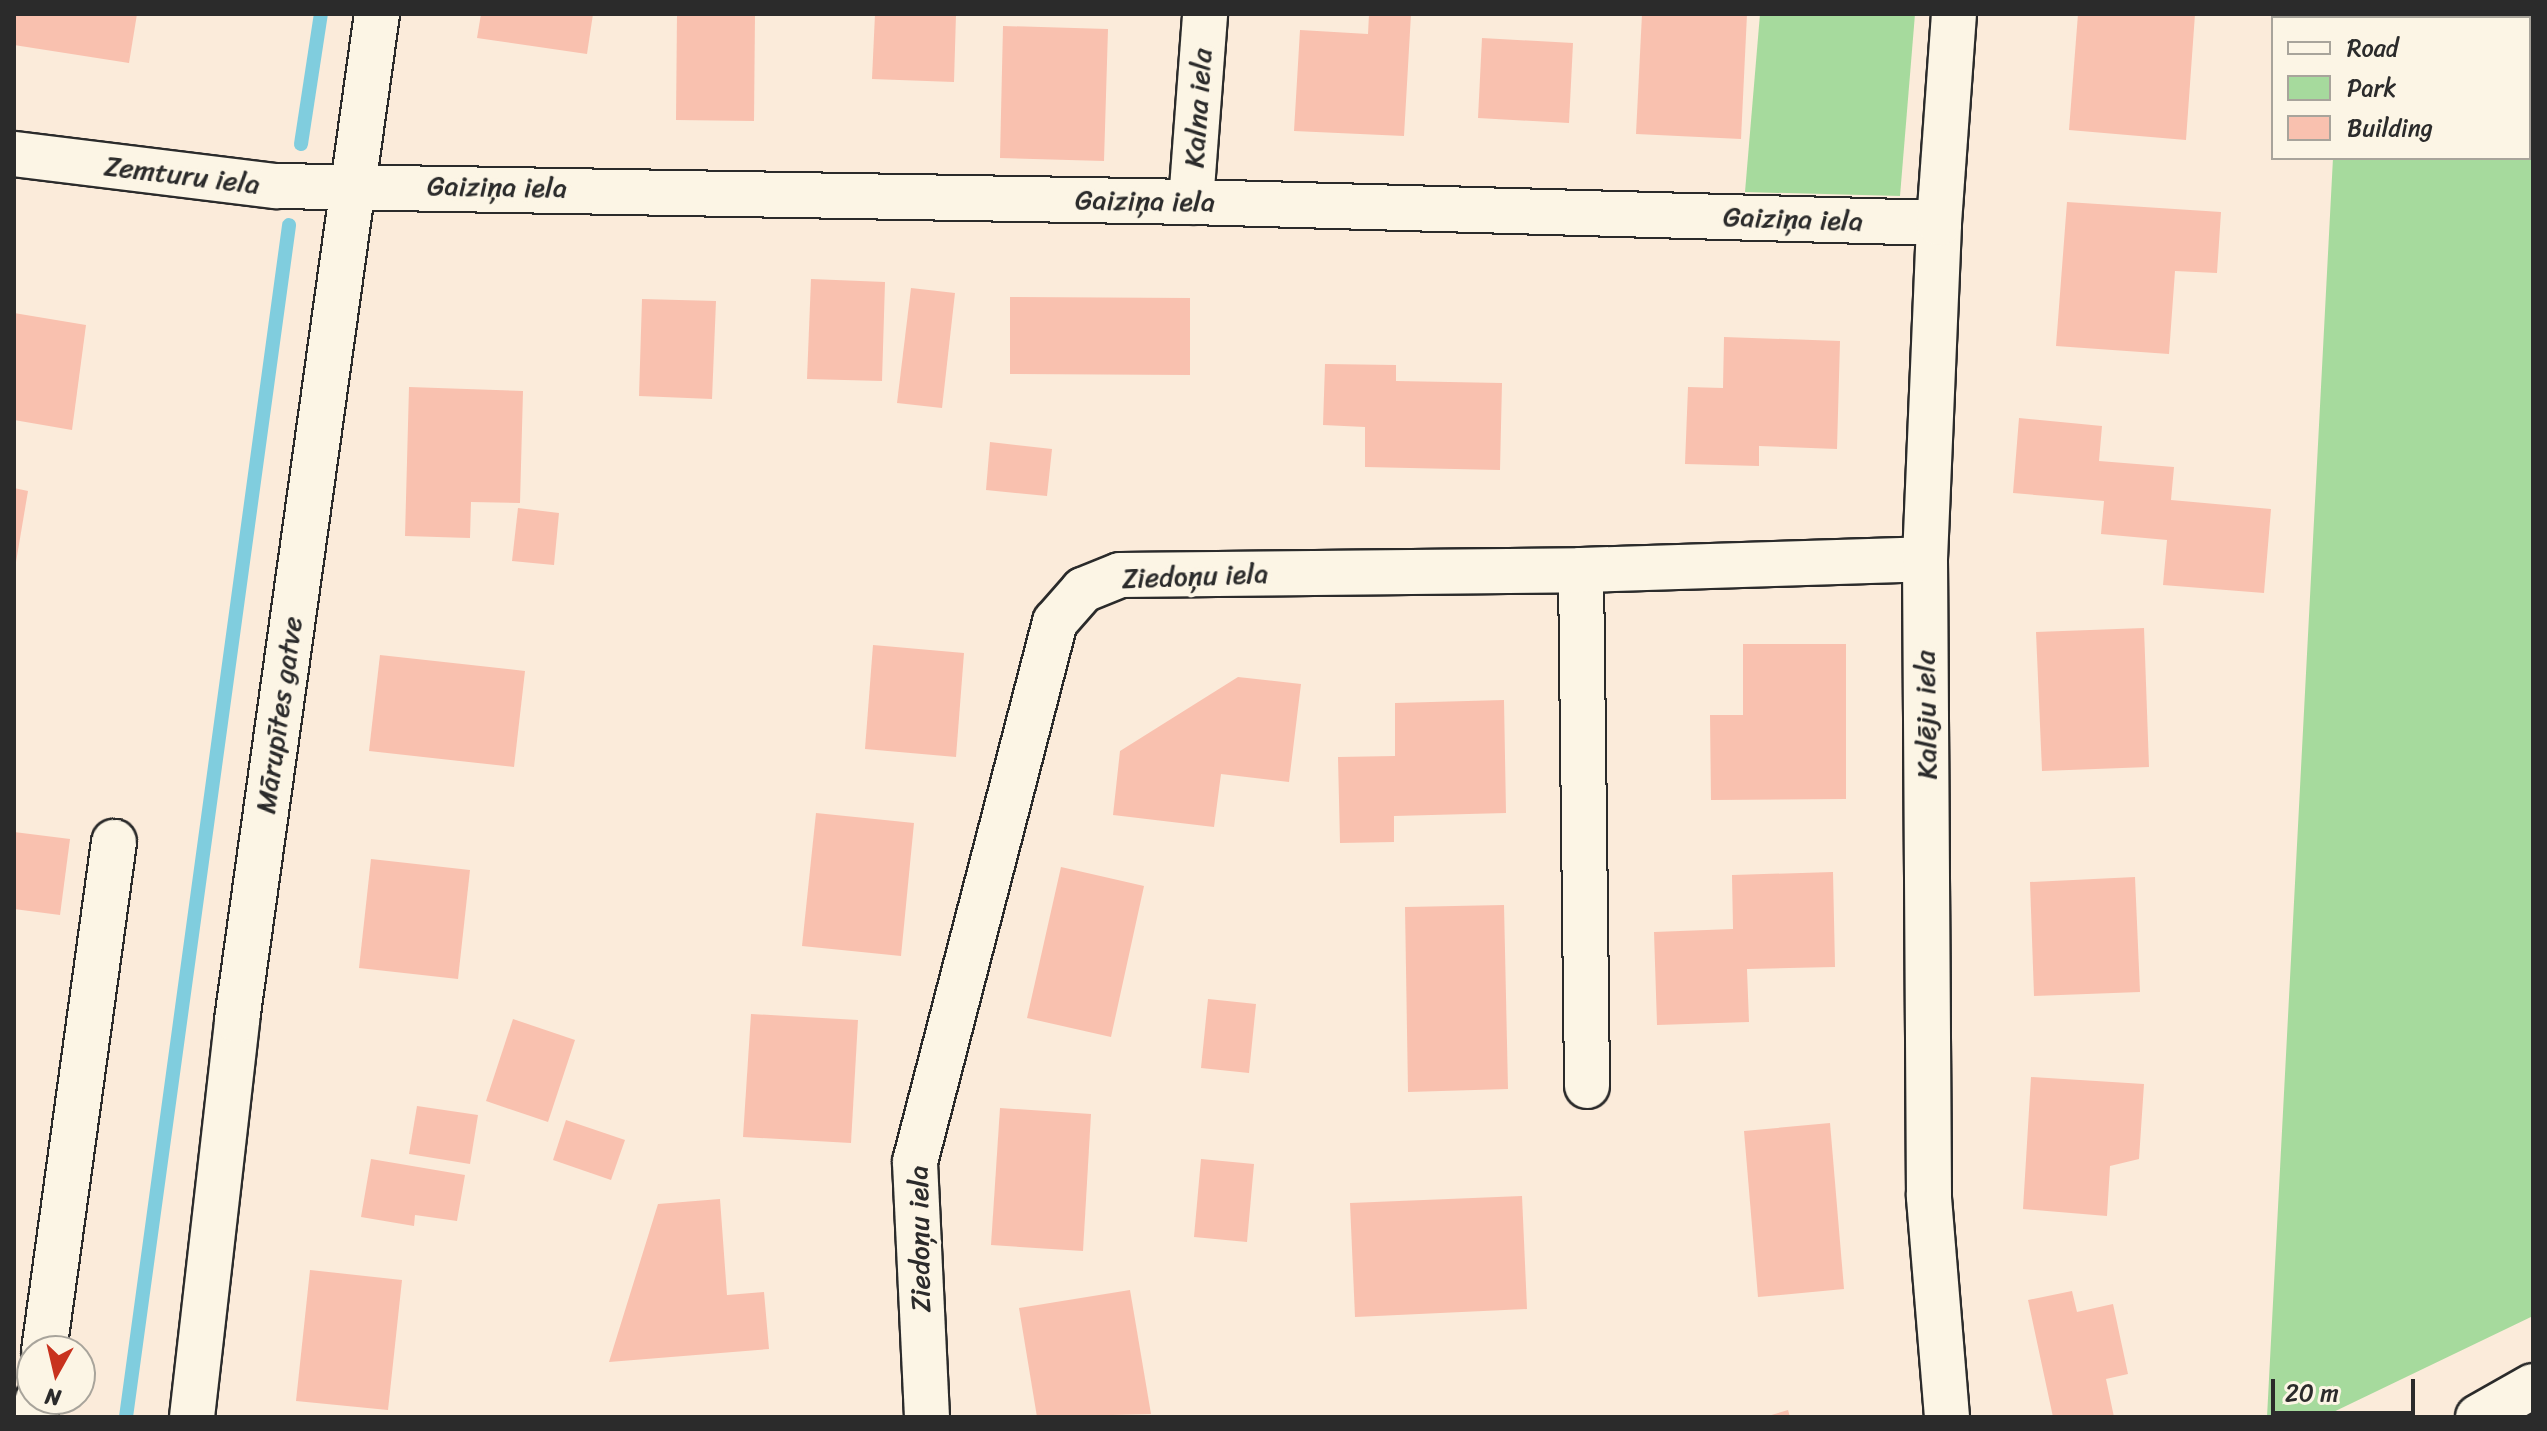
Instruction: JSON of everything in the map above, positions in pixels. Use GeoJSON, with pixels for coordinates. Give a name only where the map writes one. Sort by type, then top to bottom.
{"type":"FeatureCollection","features":[{"type":"Feature","properties":{"kind":"street","name":"Mārupītes gatve"},"geometry":{"type":"LineString","coordinates":[[192,1417],[237,1020],[377,14]]}},
{"type":"Feature","properties":{"kind":"street","name":"Kalna iela"},"geometry":{"type":"LineString","coordinates":[[1191,202],[1205,14]]}},
{"type":"Feature","properties":{"kind":"street","name":"Kalēju iela"},"geometry":{"type":"LineString","coordinates":[[1947,1417],[1929,1196],[1925,559],[1939,223],[1954,14]]}},
{"type":"Feature","properties":{"kind":"street","name":"Zemturu iela"},"geometry":{"type":"LineString","coordinates":[[14,154],[276,186],[351,185]]}},
{"type":"Feature","properties":{"kind":"street","name":"Gaiziņa iela"},"geometry":{"type":"LineString","coordinates":[[351,185],[1191,202],[1939,223]]}},
{"type":"Feature","properties":{"kind":"street","name":"Ziedoņu iela"},"geometry":{"type":"LineString","coordinates":[[927,1417],[915,1162],[1055,622],[1083,590],[1120,575],[1581,570],[1925,559]]}},
{"type":"Feature","properties":{"kind":"street"},"geometry":{"type":"LineString","coordinates":[[1581,570],[1587,1086]]}},
{"type":"Feature","properties":{"kind":"street"},"geometry":{"type":"LineString","coordinates":[[46,1335],[114,842]]}},
{"type":"Feature","properties":{"kind":"street"},"geometry":{"type":"LineString","coordinates":[[2478,1417],[2533,1386]]}},
{"type":"Feature","properties":{"kind":"green space"},"geometry":{"type":"Polygon","coordinates":[[[1760,14],[1915,14],[1900,196],[1745,192],[1760,14]]]}},
{"type":"Feature","properties":{"kind":"green space"},"geometry":{"type":"Polygon","coordinates":[[[2533,14],[2533,1316],[2323,1417],[2267,1417],[2333,160],[2531,160],[2531,16],[2340,16],[2533,14]]]}},
{"type":"Feature","properties":{"kind":"building"},"geometry":{"type":"Polygon","coordinates":[[[14,14],[137,14],[129,63],[14,45],[14,14]]]}},
{"type":"Feature","properties":{"kind":"building"},"geometry":{"type":"Polygon","coordinates":[[[481,14],[593,14],[587,54],[477,38],[481,14]]]}},
{"type":"Feature","properties":{"kind":"building"},"geometry":{"type":"Polygon","coordinates":[[[677,14],[755,14],[754,121],[676,120],[677,14]]]}},
{"type":"Feature","properties":{"kind":"building"},"geometry":{"type":"Polygon","coordinates":[[[875,14],[956,14],[954,82],[872,79],[875,14]]]}},
{"type":"Feature","properties":{"kind":"building"},"geometry":{"type":"Polygon","coordinates":[[[1369,14],[1411,14],[1404,136],[1294,131],[1300,30],[1368,34],[1369,14]]]}},
{"type":"Feature","properties":{"kind":"building"},"geometry":{"type":"Polygon","coordinates":[[[1642,14],[1747,14],[1741,139],[1636,134],[1642,14]]]}},
{"type":"Feature","properties":{"kind":"building"},"geometry":{"type":"Polygon","coordinates":[[[2078,14],[2195,14],[2186,140],[2069,130],[2078,14]]]}},
{"type":"Feature","properties":{"kind":"building"},"geometry":{"type":"Polygon","coordinates":[[[1003,26],[1108,29],[1104,161],[1000,158],[1003,26]]]}},
{"type":"Feature","properties":{"kind":"building"},"geometry":{"type":"Polygon","coordinates":[[[1482,38],[1573,43],[1569,123],[1478,118],[1482,38]]]}},
{"type":"Feature","properties":{"kind":"building"},"geometry":{"type":"Polygon","coordinates":[[[2067,202],[2221,212],[2217,273],[2175,271],[2169,354],[2056,346],[2067,202]]]}},
{"type":"Feature","properties":{"kind":"building"},"geometry":{"type":"Polygon","coordinates":[[[811,279],[885,282],[882,381],[807,379],[811,279]]]}},
{"type":"Feature","properties":{"kind":"building"},"geometry":{"type":"Polygon","coordinates":[[[911,288],[955,293],[942,408],[897,403],[911,288]]]}},
{"type":"Feature","properties":{"kind":"building"},"geometry":{"type":"Polygon","coordinates":[[[1010,297],[1190,298],[1190,375],[1010,374],[1010,297]]]}},
{"type":"Feature","properties":{"kind":"building"},"geometry":{"type":"Polygon","coordinates":[[[642,299],[716,301],[712,399],[639,396],[642,299]]]}},
{"type":"Feature","properties":{"kind":"building"},"geometry":{"type":"Polygon","coordinates":[[[14,313],[86,325],[72,430],[14,420],[14,313]]]}},
{"type":"Feature","properties":{"kind":"building"},"geometry":{"type":"Polygon","coordinates":[[[1724,337],[1840,341],[1837,449],[1759,446],[1759,466],[1685,464],[1688,387],[1723,388],[1724,337]]]}},
{"type":"Feature","properties":{"kind":"building"},"geometry":{"type":"Polygon","coordinates":[[[1325,364],[1396,365],[1396,381],[1502,383],[1500,470],[1365,467],[1365,427],[1323,425],[1325,364]]]}},
{"type":"Feature","properties":{"kind":"building"},"geometry":{"type":"Polygon","coordinates":[[[409,387],[523,391],[520,503],[471,502],[470,538],[405,536],[409,387]]]}},
{"type":"Feature","properties":{"kind":"building"},"geometry":{"type":"Polygon","coordinates":[[[2019,418],[2102,426],[2099,461],[2174,467],[2171,500],[2271,509],[2264,593],[2163,585],[2167,540],[2101,534],[2104,501],[2013,493],[2019,418]]]}},
{"type":"Feature","properties":{"kind":"building"},"geometry":{"type":"Polygon","coordinates":[[[990,442],[1052,449],[1047,496],[986,490],[990,442]]]}},
{"type":"Feature","properties":{"kind":"building"},"geometry":{"type":"Polygon","coordinates":[[[14,488],[28,491],[16,562],[14,561],[14,488]]]}},
{"type":"Feature","properties":{"kind":"building"},"geometry":{"type":"Polygon","coordinates":[[[518,508],[559,513],[554,565],[512,561],[518,508]]]}},
{"type":"Feature","properties":{"kind":"building"},"geometry":{"type":"Polygon","coordinates":[[[2144,628],[2149,767],[2042,771],[2036,632],[2144,628]]]}},
{"type":"Feature","properties":{"kind":"building"},"geometry":{"type":"Polygon","coordinates":[[[1743,644],[1846,644],[1846,799],[1711,800],[1710,715],[1743,715],[1743,644]]]}},
{"type":"Feature","properties":{"kind":"building"},"geometry":{"type":"Polygon","coordinates":[[[873,645],[964,653],[956,757],[865,749],[873,645]]]}},
{"type":"Feature","properties":{"kind":"building"},"geometry":{"type":"Polygon","coordinates":[[[380,655],[525,671],[514,767],[369,751],[380,655]]]}},
{"type":"Feature","properties":{"kind":"building"},"geometry":{"type":"Polygon","coordinates":[[[1238,677],[1301,684],[1289,782],[1221,774],[1214,827],[1113,815],[1120,751],[1238,677]]]}},
{"type":"Feature","properties":{"kind":"building"},"geometry":{"type":"Polygon","coordinates":[[[1504,700],[1506,813],[1394,816],[1394,842],[1340,843],[1338,757],[1395,756],[1395,703],[1504,700]]]}},
{"type":"Feature","properties":{"kind":"building"},"geometry":{"type":"Polygon","coordinates":[[[816,813],[914,823],[901,956],[802,946],[816,813]]]}},
{"type":"Feature","properties":{"kind":"building"},"geometry":{"type":"Polygon","coordinates":[[[14,832],[70,839],[60,915],[14,909],[14,832]]]}},
{"type":"Feature","properties":{"kind":"building"},"geometry":{"type":"Polygon","coordinates":[[[371,859],[470,870],[458,979],[359,968],[371,859]]]}},
{"type":"Feature","properties":{"kind":"building"},"geometry":{"type":"Polygon","coordinates":[[[1061,867],[1144,886],[1111,1037],[1027,1018],[1061,867]]]}},
{"type":"Feature","properties":{"kind":"building"},"geometry":{"type":"Polygon","coordinates":[[[1833,872],[1835,967],[1747,969],[1749,1022],[1657,1025],[1654,932],[1733,929],[1732,875],[1833,872]]]}},
{"type":"Feature","properties":{"kind":"building"},"geometry":{"type":"Polygon","coordinates":[[[2135,877],[2140,992],[2034,996],[2030,882],[2135,877]]]}},
{"type":"Feature","properties":{"kind":"building"},"geometry":{"type":"Polygon","coordinates":[[[1504,905],[1508,1089],[1408,1092],[1405,907],[1504,905]]]}},
{"type":"Feature","properties":{"kind":"building"},"geometry":{"type":"Polygon","coordinates":[[[1208,999],[1256,1004],[1249,1073],[1201,1068],[1208,999]]]}},
{"type":"Feature","properties":{"kind":"building"},"geometry":{"type":"Polygon","coordinates":[[[751,1014],[858,1020],[851,1143],[743,1137],[751,1014]]]}},
{"type":"Feature","properties":{"kind":"building"},"geometry":{"type":"Polygon","coordinates":[[[513,1019],[575,1040],[548,1122],[486,1101],[513,1019]]]}},
{"type":"Feature","properties":{"kind":"building"},"geometry":{"type":"Polygon","coordinates":[[[2031,1077],[2144,1084],[2139,1159],[2110,1166],[2107,1216],[2023,1209],[2031,1077]]]}},
{"type":"Feature","properties":{"kind":"building"},"geometry":{"type":"Polygon","coordinates":[[[417,1106],[478,1115],[470,1164],[409,1154],[417,1106]]]}},
{"type":"Feature","properties":{"kind":"building"},"geometry":{"type":"Polygon","coordinates":[[[1000,1108],[1091,1114],[1083,1251],[991,1245],[1000,1108]]]}},
{"type":"Feature","properties":{"kind":"building"},"geometry":{"type":"Polygon","coordinates":[[[566,1120],[625,1140],[611,1180],[553,1160],[566,1120]]]}},
{"type":"Feature","properties":{"kind":"building"},"geometry":{"type":"Polygon","coordinates":[[[1830,1123],[1844,1289],[1758,1297],[1744,1131],[1830,1123]]]}},
{"type":"Feature","properties":{"kind":"building"},"geometry":{"type":"Polygon","coordinates":[[[371,1159],[465,1175],[457,1221],[415,1215],[414,1226],[361,1217],[371,1159]]]}},
{"type":"Feature","properties":{"kind":"building"},"geometry":{"type":"Polygon","coordinates":[[[1201,1159],[1254,1164],[1247,1242],[1194,1237],[1201,1159]]]}},
{"type":"Feature","properties":{"kind":"building"},"geometry":{"type":"Polygon","coordinates":[[[1522,1196],[1527,1309],[1355,1317],[1350,1203],[1522,1196]]]}},
{"type":"Feature","properties":{"kind":"building"},"geometry":{"type":"Polygon","coordinates":[[[720,1199],[727,1295],[764,1292],[769,1349],[609,1362],[658,1204],[720,1199]]]}},
{"type":"Feature","properties":{"kind":"building"},"geometry":{"type":"Polygon","coordinates":[[[310,1270],[402,1280],[388,1410],[296,1401],[310,1270]]]}},
{"type":"Feature","properties":{"kind":"building"},"geometry":{"type":"Polygon","coordinates":[[[1130,1290],[1151,1414],[1037,1417],[1019,1308],[1130,1290]]]}},
{"type":"Feature","properties":{"kind":"building"},"geometry":{"type":"Polygon","coordinates":[[[2072,1291],[2077,1312],[2113,1304],[2128,1374],[2106,1379],[2114,1417],[2053,1417],[2028,1300],[2072,1291]]]}},
{"type":"Feature","properties":{"kind":"building"},"geometry":{"type":"Polygon","coordinates":[[[1788,1410],[1790,1417],[1768,1417],[1768,1416],[1788,1410]]]}},
{"type":"Feature","properties":{"kind":"waterway"},"geometry":{"type":"LineString","coordinates":[[301,144],[321,14]]}},
{"type":"Feature","properties":{"kind":"waterway"},"geometry":{"type":"LineString","coordinates":[[126,1417],[289,225]]}}]}
